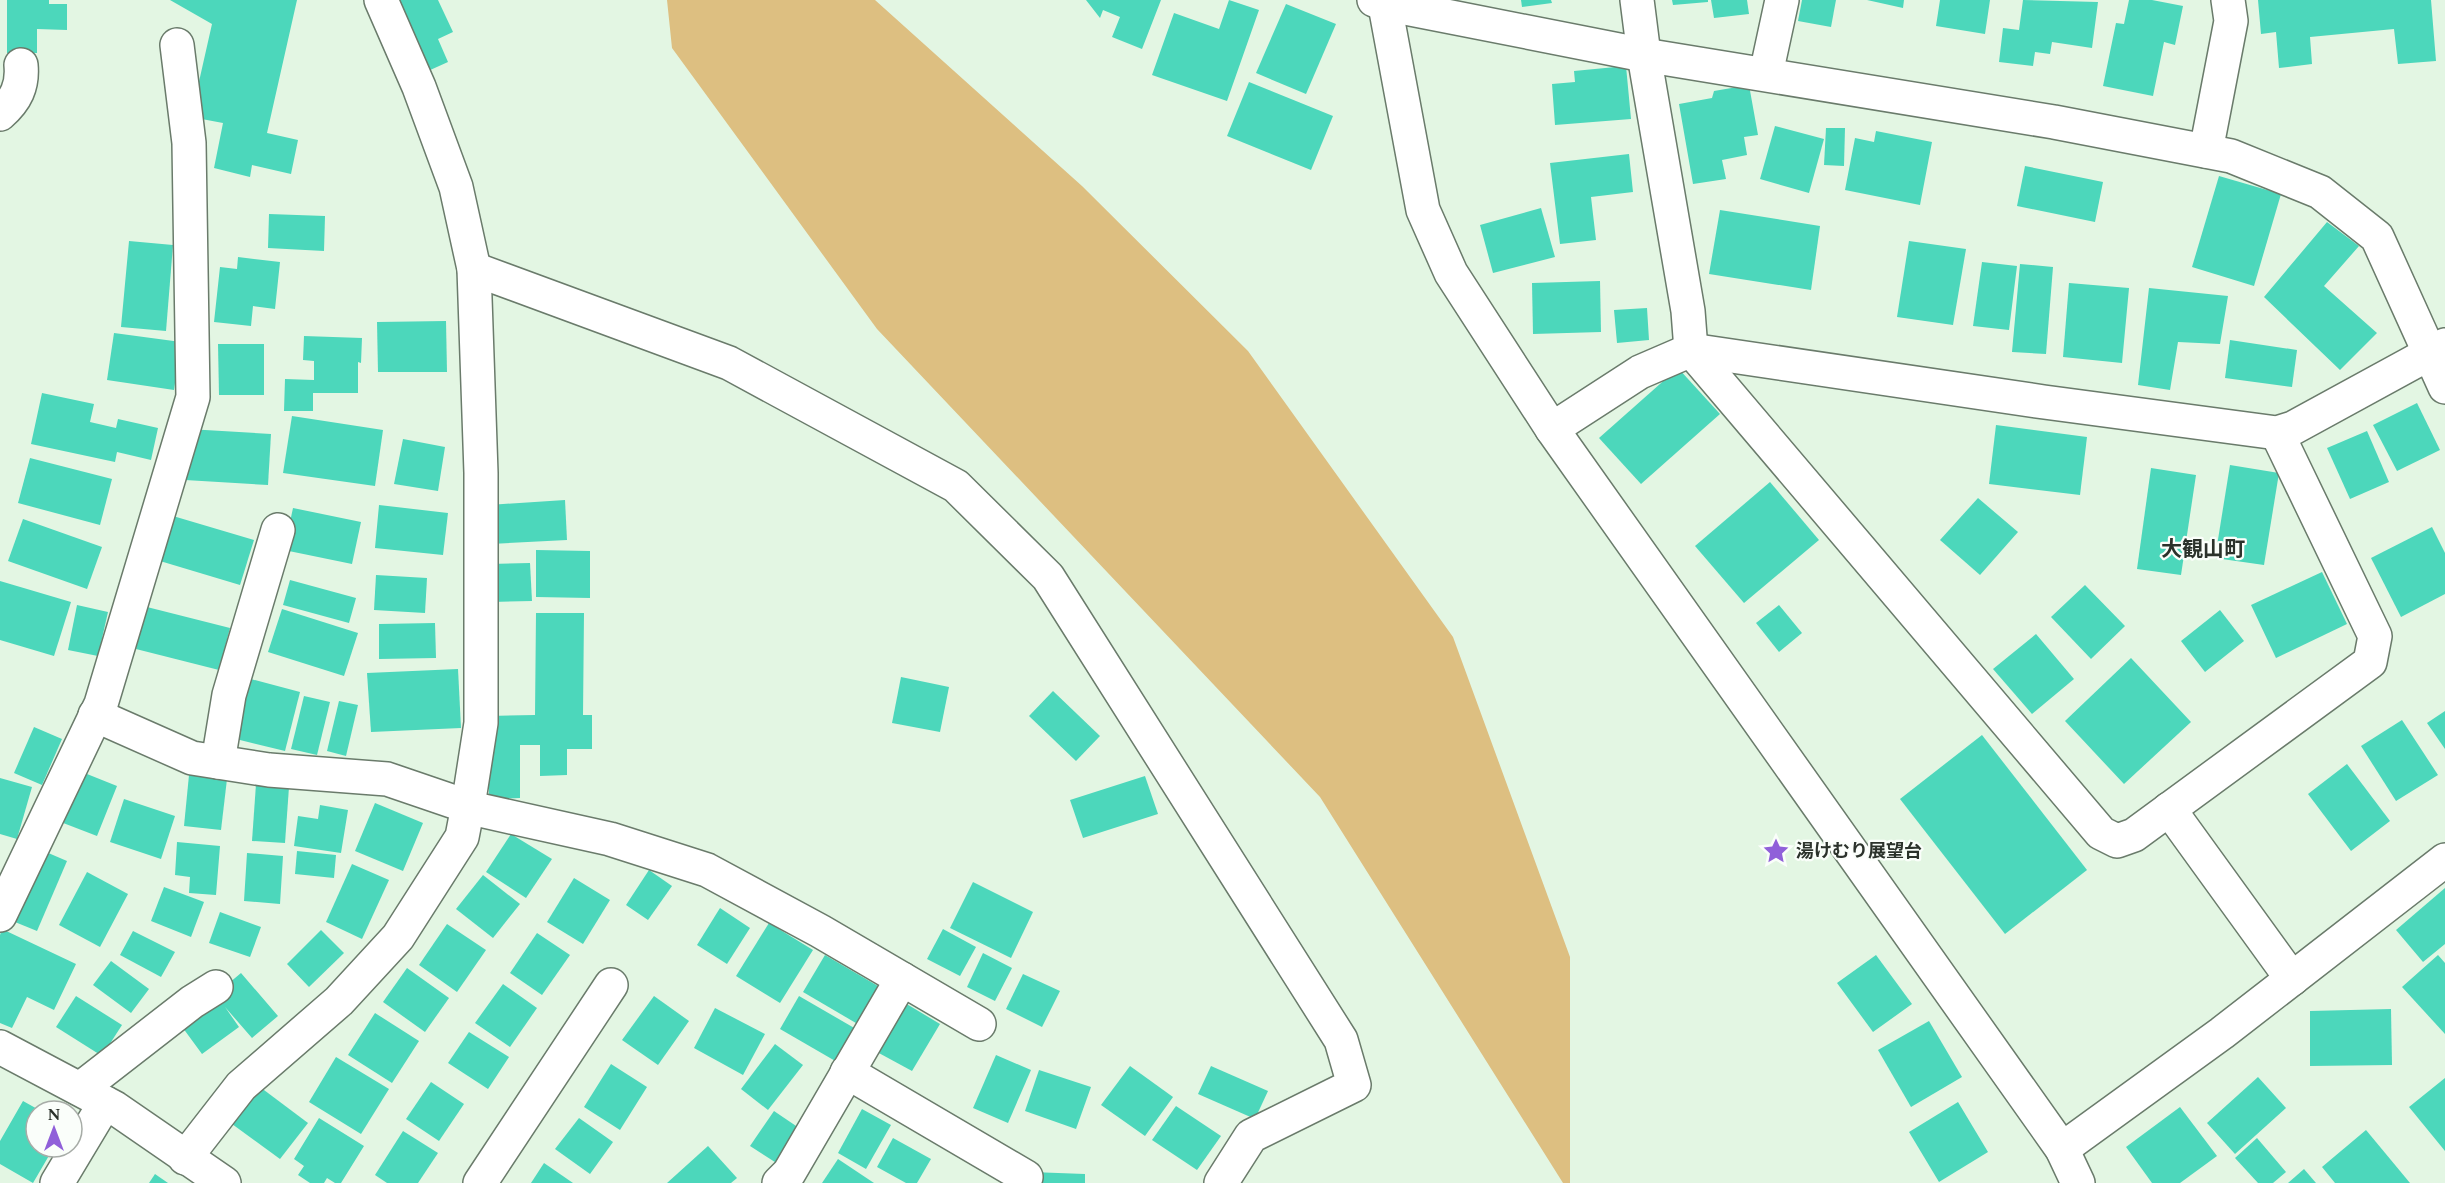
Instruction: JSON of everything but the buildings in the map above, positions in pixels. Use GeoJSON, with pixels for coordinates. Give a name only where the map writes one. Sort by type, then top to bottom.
{"type":"FeatureCollection","features":[{"type":"Feature","properties":{"kind":"street"},"geometry":{"type":"LineString","coordinates":[[185,1158],[241,1086],[339,1001],[398,938],[462,837],[468,807],[481,723],[481,473],[474,269],[456,187],[418,87],[381,0]]}},
{"type":"Feature","properties":{"kind":"street"},"geometry":{"type":"LineString","coordinates":[[1637,0],[1644,55],[1688,311],[1691,350],[2101,833],[2117,841],[2134,835],[2370,662],[2375,636],[2277,433]]}},
{"type":"Feature","properties":{"kind":"street"},"geometry":{"type":"LineString","coordinates":[[1766,74],[1782,0]]}},
{"type":"Feature","properties":{"kind":"street"},"geometry":{"type":"LineString","coordinates":[[2205,151],[2231,21],[2228,0]]}},
{"type":"Feature","properties":{"kind":"street"},"geometry":{"type":"LineString","coordinates":[[2078,1183],[2062,1149],[1552,429],[1451,273],[1423,210],[1381,1],[1644,55],[2054,122],[2231,156],[2320,192],[2377,237],[2438,349],[2445,387]]}},
{"type":"Feature","properties":{"kind":"street"},"geometry":{"type":"LineString","coordinates":[[0,915],[100,704],[194,397],[189,142],[177,45]]}},
{"type":"Feature","properties":{"kind":"street"},"geometry":{"type":"LineString","coordinates":[[0,114],[14,102],[22,79],[21,65]]}},
{"type":"Feature","properties":{"kind":"street"},"geometry":{"type":"LineString","coordinates":[[474,269],[729,363],[956,486],[1048,577],[1341,1040],[1354,1085],[1251,1136],[1221,1183]]}},
{"type":"Feature","properties":{"kind":"street"},"geometry":{"type":"LineString","coordinates":[[1552,429],[1640,372],[1691,350],[2044,402],[2277,433],[2293,428],[2438,349]]}},
{"type":"Feature","properties":{"kind":"street"},"geometry":{"type":"LineString","coordinates":[[218,762],[229,695],[278,530]]}},
{"type":"Feature","properties":{"kind":"street"},"geometry":{"type":"LineString","coordinates":[[95,715],[192,758],[269,770],[387,779],[468,807],[610,839],[706,870],[979,1024]]}},
{"type":"Feature","properties":{"kind":"street"},"geometry":{"type":"LineString","coordinates":[[2169,809],[2292,979]]}},
{"type":"Feature","properties":{"kind":"street"},"geometry":{"type":"LineString","coordinates":[[2062,1149],[2222,1033],[2445,860]]}},
{"type":"Feature","properties":{"kind":"street"},"geometry":{"type":"LineString","coordinates":[[779,1183],[789,1173],[902,979]]}},
{"type":"Feature","properties":{"kind":"street"},"geometry":{"type":"LineString","coordinates":[[480,1183],[611,985]]}},
{"type":"Feature","properties":{"kind":"street"},"geometry":{"type":"LineString","coordinates":[[57,1183],[93,1096],[192,1002],[216,987]]}},
{"type":"Feature","properties":{"kind":"street"},"geometry":{"type":"LineString","coordinates":[[0,1047],[93,1096],[224,1183]]}},
{"type":"Feature","properties":{"kind":"street"},"geometry":{"type":"LineString","coordinates":[[848,1072],[1026,1177]]}},
{"type":"Feature","properties":{"kind":"shaded area"},"geometry":{"type":"Polygon","coordinates":[[[667,0],[875,0],[1082,186],[1248,351],[1453,637],[1570,957],[1570,1183],[1563,1183],[1320,797],[877,329],[672,48],[667,0]]]}},
{"type":"Feature","properties":{"kind":"place","name":"湯けむり展望台"},"geometry":{"type":"Point","coordinates":[1776,851]}},
{"type":"Feature","properties":{"kind":"district","name":"大観山町"},"geometry":{"type":"Point","coordinates":[2203,549]}}]}
